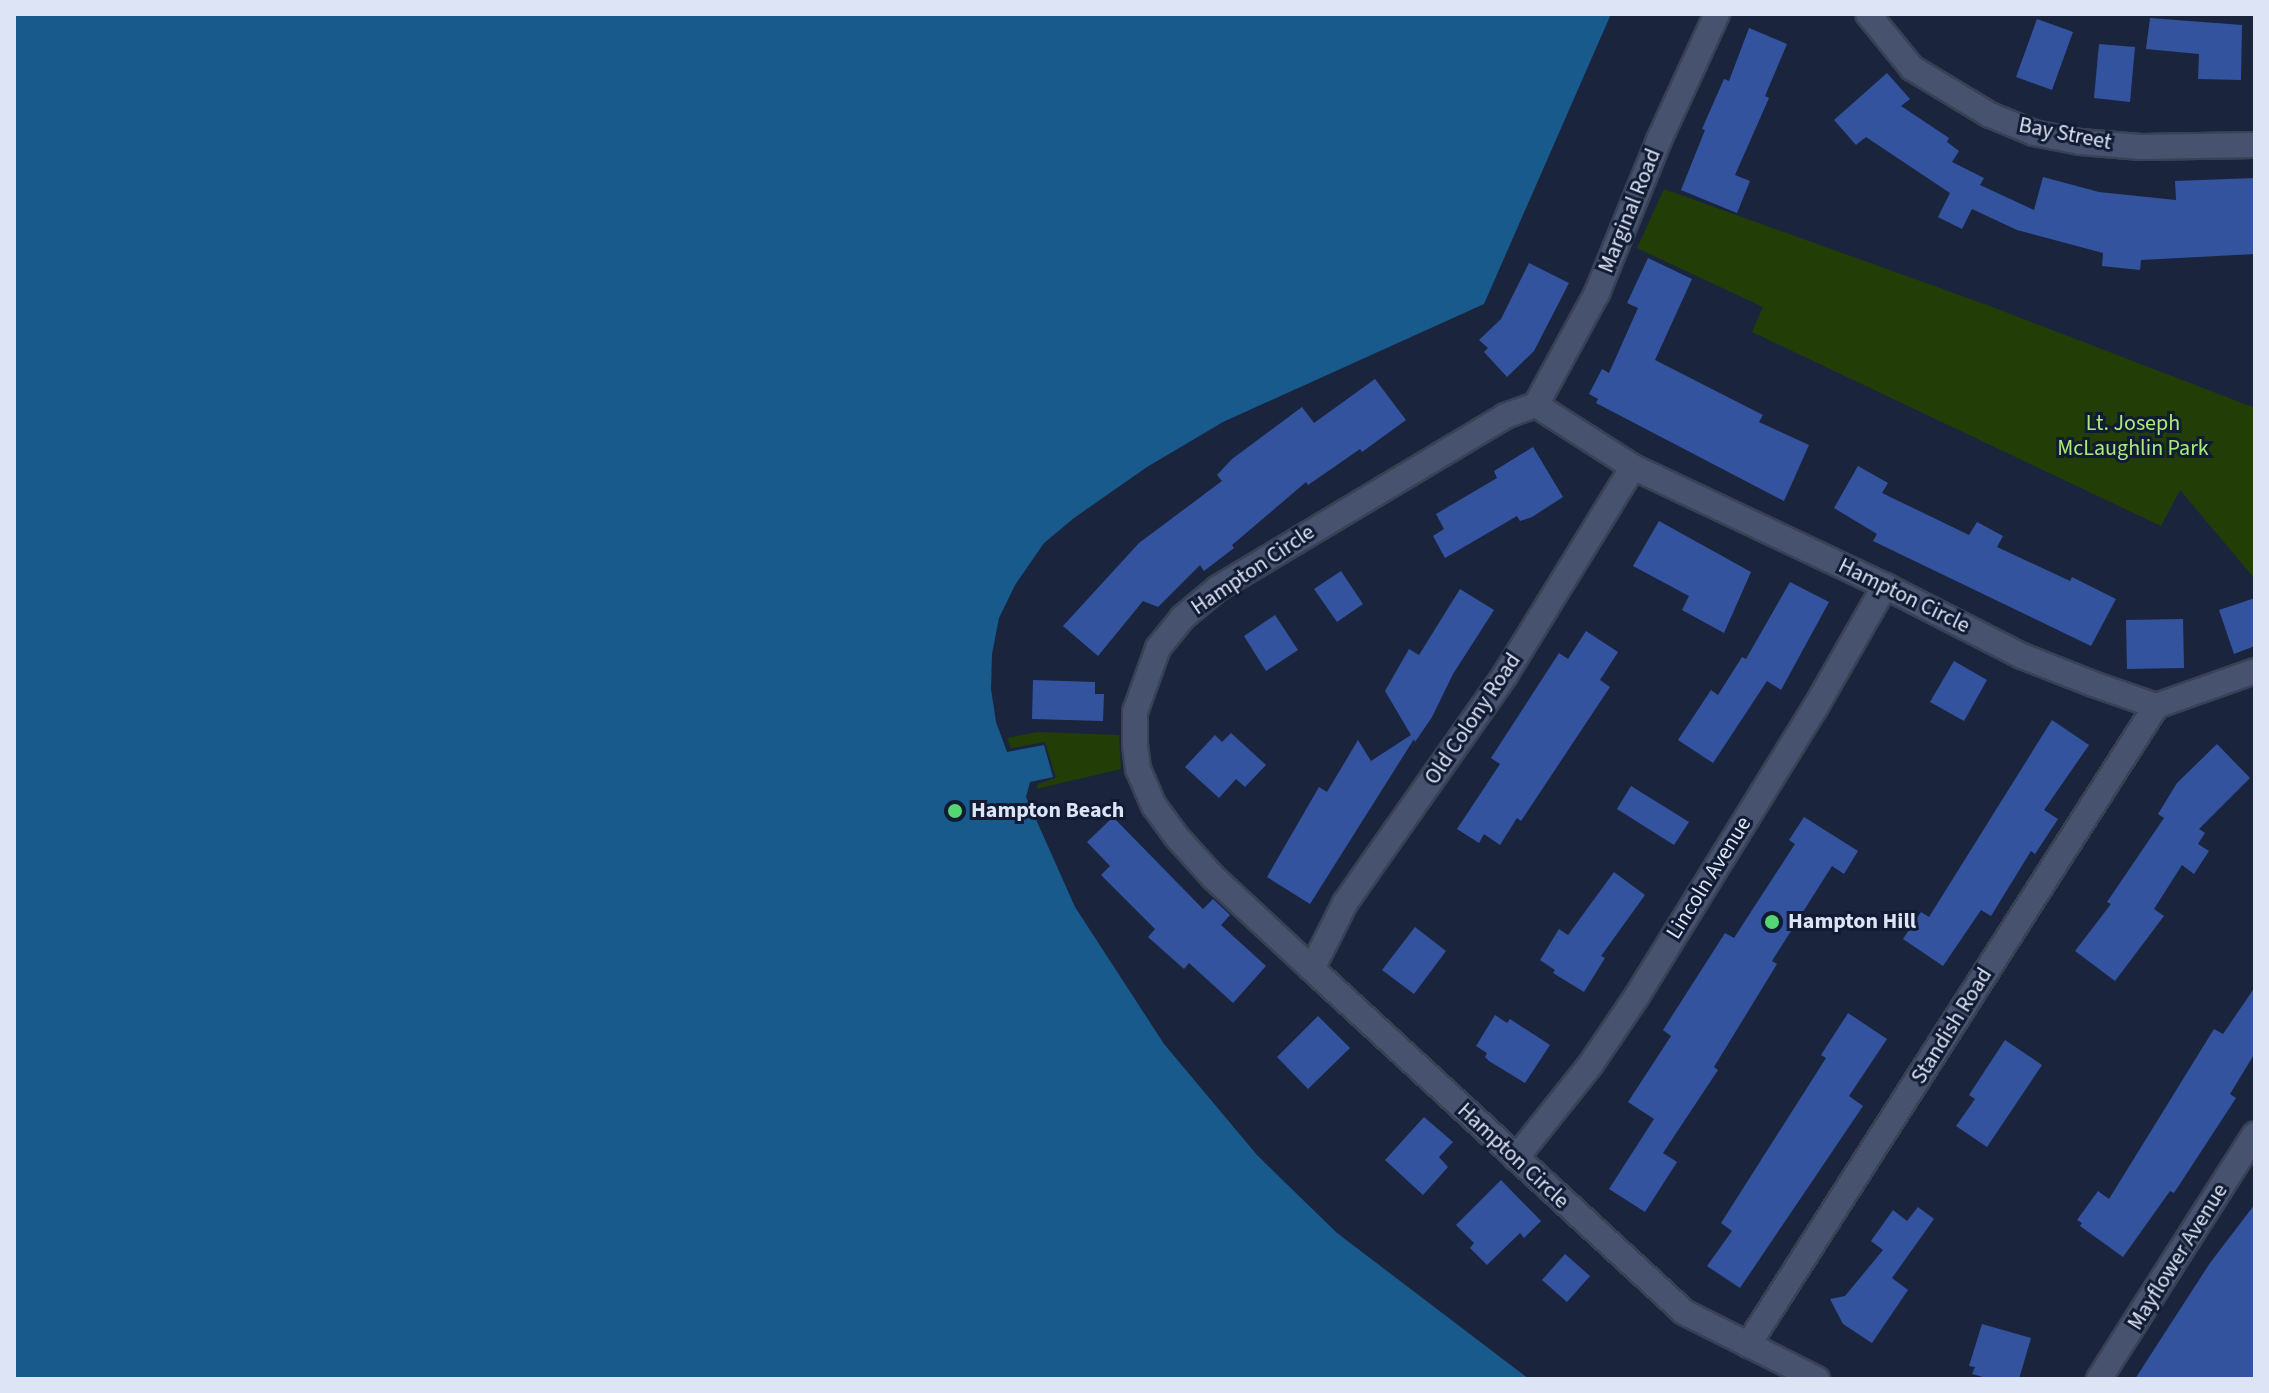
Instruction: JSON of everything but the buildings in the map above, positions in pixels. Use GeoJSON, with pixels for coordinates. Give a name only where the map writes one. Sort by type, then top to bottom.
{"type":"FeatureCollection","features":[{"type":"Feature","properties":{"kind":"street","name":"Marginal Road"},"geometry":{"type":"LineString","coordinates":[[1536,405],[1597,293],[1659,140],[1717,14]]}},
{"type":"Feature","properties":{"kind":"street","name":"Bay Street"},"geometry":{"type":"LineString","coordinates":[[1879,18],[1912,68],[1990,115],[2034,133],[2080,142],[2141,147],[2255,145]]}},
{"type":"Feature","properties":{"kind":"street","name":"Hampton Circle"},"geometry":{"type":"LineString","coordinates":[[1817,1379],[1684,1312],[1213,877],[1154,806],[1138,769],[1135,712],[1158,648],[1182,618],[1218,588],[1505,416],[1536,405],[1633,467],[1885,586],[2022,656],[2156,706]]}},
{"type":"Feature","properties":{"kind":"street","name":"Old Colony Road"},"geometry":{"type":"LineString","coordinates":[[1312,969],[1345,903],[1505,675],[1633,467]]}},
{"type":"Feature","properties":{"kind":"street","name":"Lincoln Avenue"},"geometry":{"type":"LineString","coordinates":[[1516,1158],[1591,1064],[1637,996],[1815,708],[1885,586]]}},
{"type":"Feature","properties":{"kind":"street"},"geometry":{"type":"LineString","coordinates":[[2156,706],[2255,671]]}},
{"type":"Feature","properties":{"kind":"street","name":"Standish Road"},"geometry":{"type":"LineString","coordinates":[[1748,1345],[2156,706]]}},
{"type":"Feature","properties":{"kind":"street","name":"Mayflower Avenue"},"geometry":{"type":"LineString","coordinates":[[2099,1379],[2255,1134]]}},
{"type":"Feature","properties":{"kind":"green space","name":"Lt. Joseph McLaughlin Park"},"geometry":{"type":"Polygon","coordinates":[[[1664,189],[1987,305],[2255,408],[2255,579],[2180,490],[2161,526],[1752,332],[1763,307],[1637,248],[1664,189]]]}},
{"type":"Feature","properties":{"kind":"green space"},"geometry":{"type":"Polygon","coordinates":[[[1037,732],[1119,735],[1121,769],[1036,789],[1038,784],[1056,778],[1045,742],[1011,748],[1007,738],[1037,732]]]}},
{"type":"Feature","properties":{"kind":"water"},"geometry":{"type":"Polygon","coordinates":[[[14,14],[1611,14],[1484,304],[1223,422],[1147,467],[1074,518],[1044,543],[1015,585],[999,618],[992,654],[991,689],[996,722],[1007,752],[1044,745],[1053,777],[1030,782],[1026,797],[1075,907],[1164,1044],[1257,1155],[1337,1233],[1529,1379],[14,1379],[14,14]]]}},
{"type":"Feature","properties":{"kind":"place","name":"Hampton Beach"},"geometry":{"type":"Point","coordinates":[955,811]}},
{"type":"Feature","properties":{"kind":"place","name":"Hampton Hill"},"geometry":{"type":"Point","coordinates":[1772,922]}}]}
